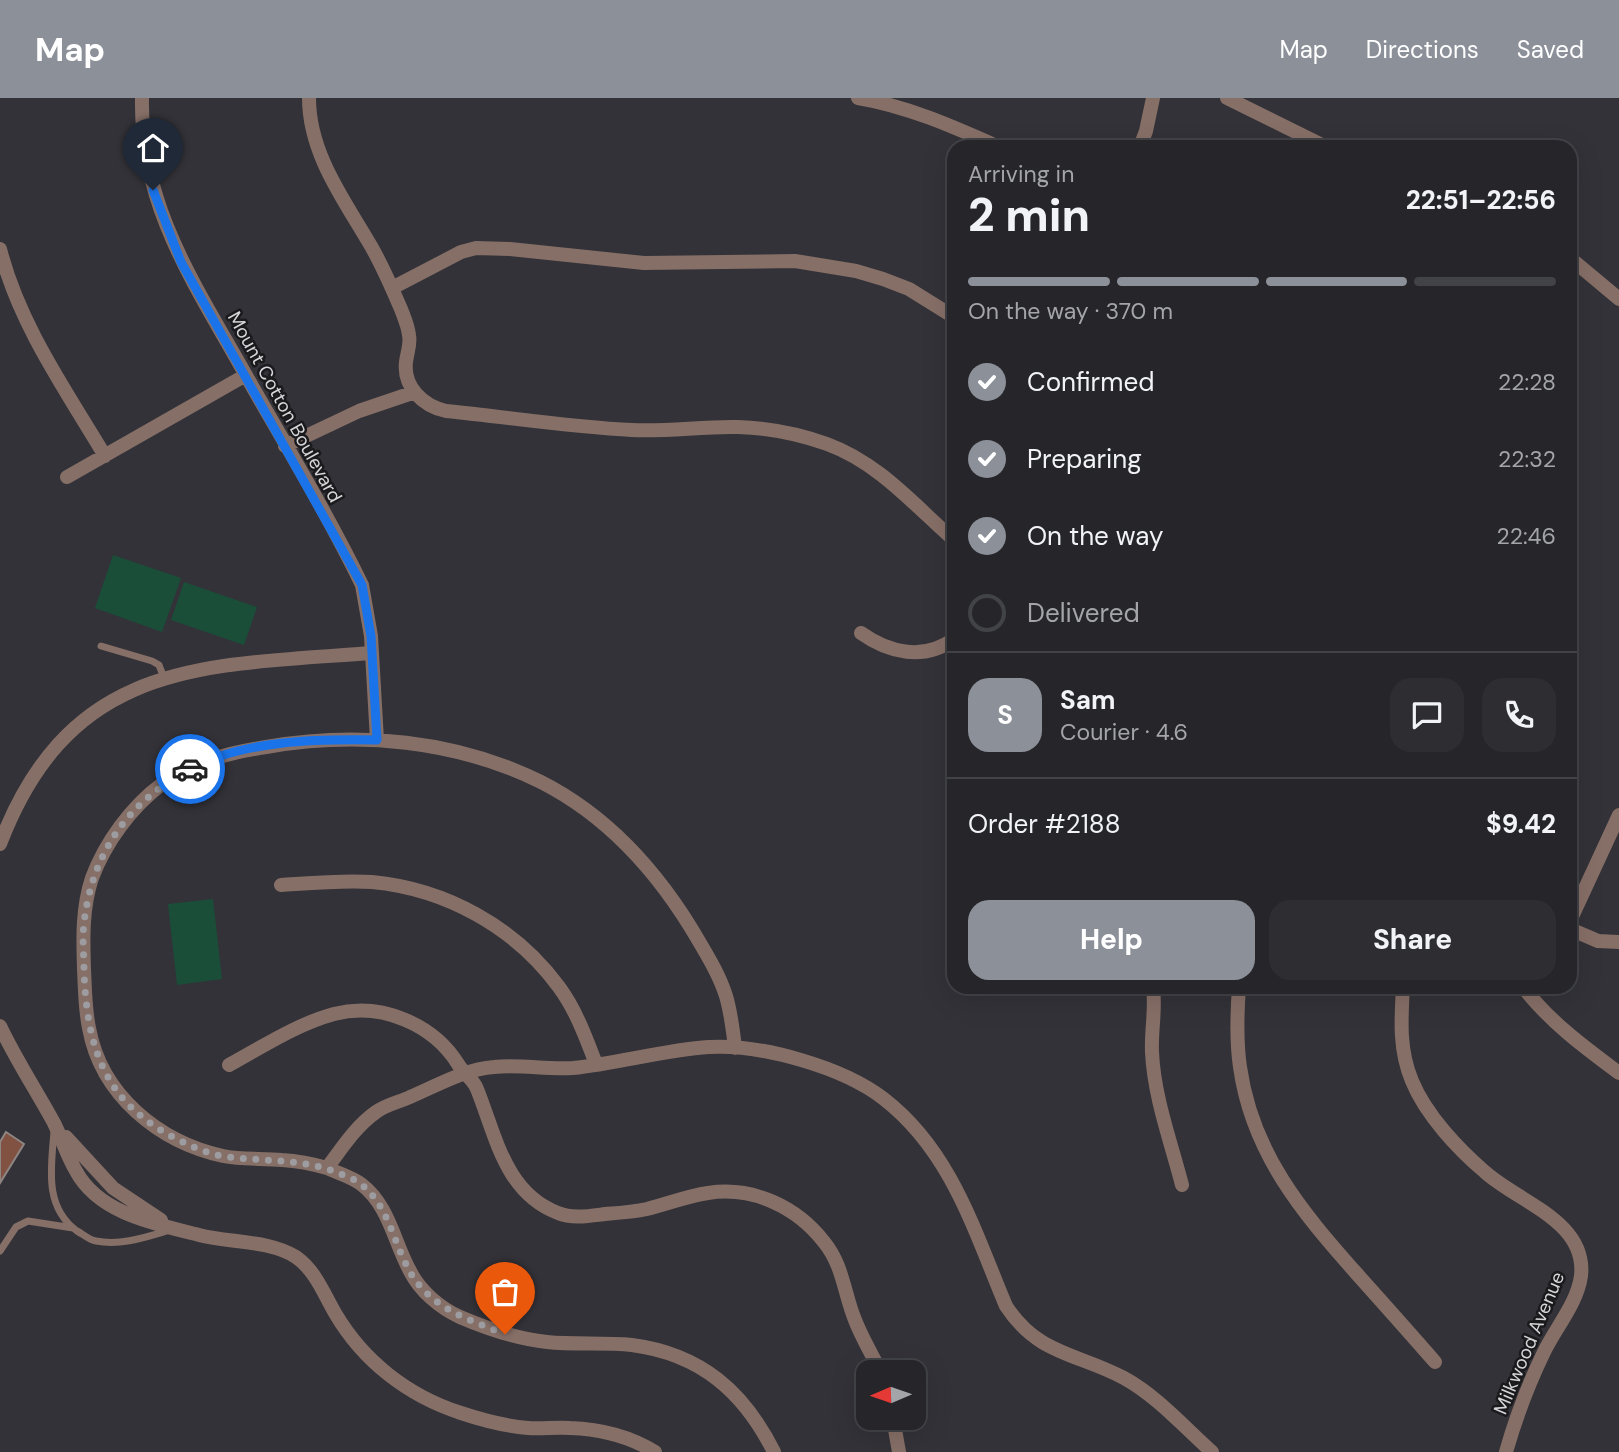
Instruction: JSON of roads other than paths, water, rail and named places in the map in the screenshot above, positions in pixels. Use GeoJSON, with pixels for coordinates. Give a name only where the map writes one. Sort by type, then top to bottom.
{"type":"FeatureCollection","features":[{"type":"Feature","properties":{"kind":"street","name":"Mount Cotton Boulevard"},"geometry":{"type":"LineString","coordinates":[[142,98],[146,158],[153,190],[181,262],[362,585],[372,653],[377,740]]}},
{"type":"Feature","properties":{"kind":"street"},"geometry":{"type":"LineString","coordinates":[[309,98],[315,137],[326,170],[392,288],[410,336],[407,378],[420,399],[434,408],[446,411],[633,430],[736,427],[771,429],[828,445],[874,469],[894,483],[947,533]]}},
{"type":"Feature","properties":{"kind":"street"},"geometry":{"type":"LineString","coordinates":[[858,98],[929,118],[982,140]]}},
{"type":"Feature","properties":{"kind":"street"},"geometry":{"type":"LineString","coordinates":[[1143,140],[1153,98]]}},
{"type":"Feature","properties":{"kind":"street"},"geometry":{"type":"LineString","coordinates":[[1227,98],[1312,140]]}},
{"type":"Feature","properties":{"kind":"street"},"geometry":{"type":"LineString","coordinates":[[0,248],[27,325],[105,456]]}},
{"type":"Feature","properties":{"kind":"street"},"geometry":{"type":"LineString","coordinates":[[392,288],[461,252],[476,248],[510,249],[644,264],[795,261],[856,271],[883,279],[909,289],[947,313]]}},
{"type":"Feature","properties":{"kind":"street"},"geometry":{"type":"LineString","coordinates":[[1577,264],[1619,299]]}},
{"type":"Feature","properties":{"kind":"street"},"geometry":{"type":"LineString","coordinates":[[67,477],[246,375]]}},
{"type":"Feature","properties":{"kind":"street"},"geometry":{"type":"LineString","coordinates":[[285,446],[359,411],[415,392]]}},
{"type":"Feature","properties":{"kind":"street"},"geometry":{"type":"LineString","coordinates":[[861,633],[876,643],[905,652],[922,653],[947,643]]}},
{"type":"Feature","properties":{"kind":"street"},"geometry":{"type":"LineString","coordinates":[[0,844],[33,776],[57,744],[81,722],[111,702],[164,678],[224,664],[372,653]]}},
{"type":"Feature","properties":{"kind":"street"},"geometry":{"type":"LineString","coordinates":[[735,1048],[726,996],[715,970],[687,920],[652,871],[591,813],[544,784],[505,766],[457,751],[377,740],[326,739],[211,758],[163,783],[144,800],[109,845],[92,880],[86,902],[83,930],[89,1031],[97,1056],[111,1084],[146,1122],[197,1149],[228,1157],[283,1160],[327,1168],[360,1183],[379,1203],[410,1272],[430,1298],[458,1316],[505,1334],[546,1342],[632,1345],[664,1352],[697,1365],[723,1382],[745,1404],[774,1452]]}},
{"type":"Feature","properties":{"kind":"street"},"geometry":{"type":"LineString","coordinates":[[1577,906],[1619,816]]}},
{"type":"Feature","properties":{"kind":"street"},"geometry":{"type":"LineString","coordinates":[[281,885],[374,882],[423,891],[475,913],[520,944],[560,988],[586,1037],[596,1064]]}},
{"type":"Feature","properties":{"kind":"street"},"geometry":{"type":"LineString","coordinates":[[1577,932],[1598,941],[1619,942]]}},
{"type":"Feature","properties":{"kind":"street"},"geometry":{"type":"LineString","coordinates":[[1154,994],[1152,1053],[1161,1106],[1182,1185]]}},
{"type":"Feature","properties":{"kind":"street"},"geometry":{"type":"LineString","coordinates":[[1239,994],[1237,1024],[1240,1069],[1254,1120],[1282,1182],[1322,1234],[1435,1362]]}},
{"type":"Feature","properties":{"kind":"street","name":"Milkwood Avenue"},"geometry":{"type":"LineString","coordinates":[[1402,994],[1402,1053],[1413,1084],[1427,1107],[1451,1138],[1486,1173],[1552,1219],[1578,1245],[1581,1275],[1578,1289],[1545,1350],[1523,1399],[1507,1452]]}},
{"type":"Feature","properties":{"kind":"street"},"geometry":{"type":"LineString","coordinates":[[1530,994],[1549,1018],[1619,1073]]}},
{"type":"Feature","properties":{"kind":"street"},"geometry":{"type":"LineString","coordinates":[[229,1065],[317,1020],[357,1011],[401,1018],[440,1041],[452,1055],[464,1074],[475,1084],[502,1157],[517,1184],[536,1201],[559,1214],[580,1217],[646,1210],[709,1193],[730,1192],[751,1194],[781,1205],[806,1221],[826,1243],[842,1273],[854,1318],[875,1360]]}},
{"type":"Feature","properties":{"kind":"street"},"geometry":{"type":"LineString","coordinates":[[0,1026],[55,1124],[76,1173],[90,1190],[112,1206],[174,1228],[233,1242],[269,1246],[297,1258],[319,1283],[353,1341],[381,1369],[410,1390],[433,1402],[492,1422],[528,1428],[571,1427],[603,1431],[628,1437],[655,1452]]}},
{"type":"Feature","properties":{"kind":"street"},"geometry":{"type":"LineString","coordinates":[[327,1168],[357,1128],[377,1111],[464,1074],[491,1067],[571,1068],[709,1047],[735,1048],[783,1056],[841,1073],[884,1099],[923,1137],[951,1177],[1006,1306],[1017,1323],[1051,1349],[1125,1379],[1212,1452]]}},
{"type":"Feature","properties":{"kind":"street"},"geometry":{"type":"LineString","coordinates":[[895,1430],[899,1452]]}},
{"type":"Feature","properties":{"kind":"lane"},"geometry":{"type":"LineString","coordinates":[[101,646],[152,661],[159,665],[164,678]]}},
{"type":"Feature","properties":{"kind":"lane"},"geometry":{"type":"LineString","coordinates":[[55,1124],[52,1189],[58,1211],[74,1228],[93,1241],[115,1242],[132,1241],[174,1228]]}},
{"type":"Feature","properties":{"kind":"lane"},"geometry":{"type":"LineString","coordinates":[[0,1251],[16,1227],[28,1221],[74,1228]]}}]}
